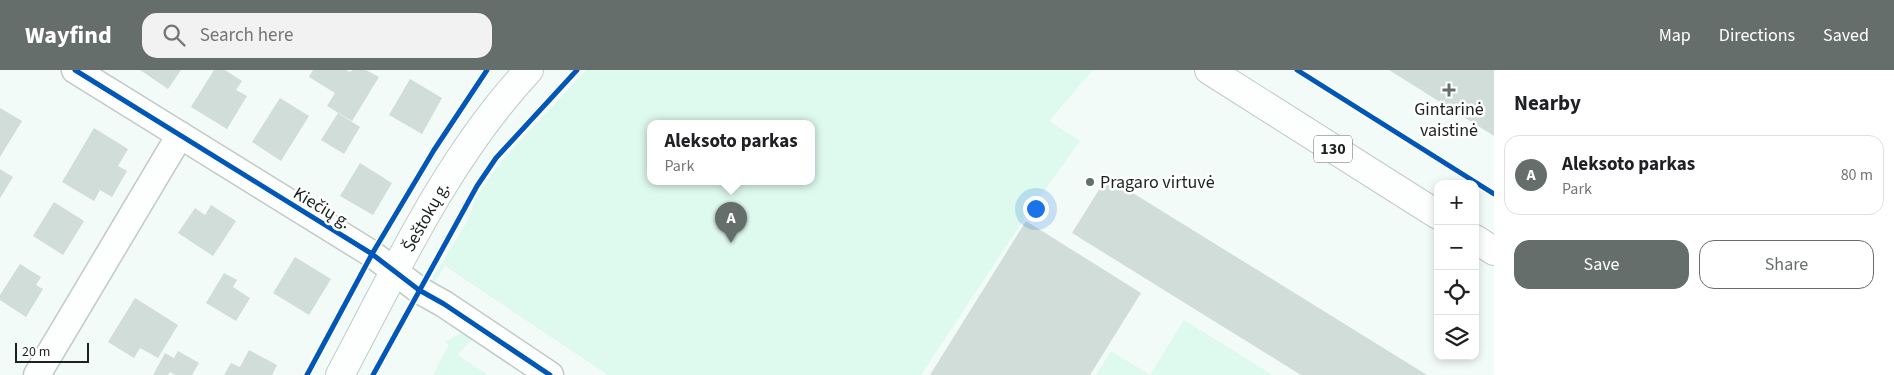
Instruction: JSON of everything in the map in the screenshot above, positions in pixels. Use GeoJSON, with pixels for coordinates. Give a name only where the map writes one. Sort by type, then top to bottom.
{"type":"FeatureCollection","features":[{"type":"Feature","properties":{"kind":"main road","name":"Šeštokų g."},"geometry":{"type":"LineString","coordinates":[[340,375],[439,191],[486,118],[529,70]]}},
{"type":"Feature","properties":{"kind":"main road","name":"130"},"geometry":{"type":"LineString","coordinates":[[1209,70],[1434,212]]}},
{"type":"Feature","properties":{"kind":"main road"},"geometry":{"type":"LineString","coordinates":[[1479,242],[1494,251]]}},
{"type":"Feature","properties":{"kind":"street","name":"Kiečių g."},"geometry":{"type":"LineString","coordinates":[[75,70],[372,254],[419,290],[550,375]]}},
{"type":"Feature","properties":{"kind":"street"},"geometry":{"type":"LineString","coordinates":[[37,375],[180,136]]}},
{"type":"Feature","properties":{"kind":"green space"},"geometry":{"type":"Polygon","coordinates":[[[586,70],[1093,70],[1049,121],[1080,141],[1028,213],[921,375],[608,375],[445,266],[432,286],[429,284],[468,220],[475,199],[500,163],[586,70]]]}},
{"type":"Feature","properties":{"kind":"green space"},"geometry":{"type":"Polygon","coordinates":[[[1184,320],[1273,375],[1150,375],[1184,320]]]}},
{"type":"Feature","properties":{"kind":"green space"},"geometry":{"type":"Polygon","coordinates":[[[461,333],[474,337],[458,355],[488,375],[433,375],[449,344],[445,342],[461,333]]]}},
{"type":"Feature","properties":{"kind":"green space"},"geometry":{"type":"Polygon","coordinates":[[[1111,351],[1150,375],[1096,375],[1111,351]]]}},
{"type":"Feature","properties":{"kind":"building"},"geometry":{"type":"Polygon","coordinates":[[[140,70],[181,70],[168,89],[140,70]]]}},
{"type":"Feature","properties":{"kind":"building"},"geometry":{"type":"Polygon","coordinates":[[[214,70],[225,70],[242,81],[236,90],[247,96],[227,129],[191,107],[214,70]]]}},
{"type":"Feature","properties":{"kind":"building"},"geometry":{"type":"Polygon","coordinates":[[[313,70],[346,70],[350,72],[352,70],[366,70],[379,77],[352,121],[327,106],[335,93],[309,77],[313,70]]]}},
{"type":"Feature","properties":{"kind":"building"},"geometry":{"type":"Polygon","coordinates":[[[1389,70],[1494,70],[1494,136],[1389,70]]]}},
{"type":"Feature","properties":{"kind":"building"},"geometry":{"type":"Polygon","coordinates":[[[410,79],[442,98],[422,134],[389,115],[410,79]]]}},
{"type":"Feature","properties":{"kind":"building"},"geometry":{"type":"Polygon","coordinates":[[[280,98],[309,116],[281,161],[252,142],[280,98]]]}},
{"type":"Feature","properties":{"kind":"building"},"geometry":{"type":"Polygon","coordinates":[[[0,108],[22,121],[0,157],[0,108]]]}},
{"type":"Feature","properties":{"kind":"building"},"geometry":{"type":"Polygon","coordinates":[[[338,113],[360,127],[344,154],[321,140],[338,113]]]}},
{"type":"Feature","properties":{"kind":"building"},"geometry":{"type":"Polygon","coordinates":[[[94,128],[128,149],[118,166],[127,171],[112,197],[100,190],[94,201],[62,182],[94,128]]]}},
{"type":"Feature","properties":{"kind":"building"},"geometry":{"type":"Polygon","coordinates":[[[360,163],[392,183],[373,215],[340,196],[360,163]]]}},
{"type":"Feature","properties":{"kind":"building"},"geometry":{"type":"Polygon","coordinates":[[[0,169],[13,177],[0,198],[0,169]]]}},
{"type":"Feature","properties":{"kind":"building"},"geometry":{"type":"Polygon","coordinates":[[[1107,177],[1427,375],[1301,375],[1072,233],[1107,177]]]}},
{"type":"Feature","properties":{"kind":"building"},"geometry":{"type":"Polygon","coordinates":[[[54,202],[84,221],[63,255],[33,236],[54,202]]]}},
{"type":"Feature","properties":{"kind":"building"},"geometry":{"type":"Polygon","coordinates":[[[211,205],[236,221],[213,256],[178,233],[195,208],[205,215],[211,205]]]}},
{"type":"Feature","properties":{"kind":"building"},"geometry":{"type":"Polygon","coordinates":[[[1026,221],[1141,293],[1090,375],[930,375],[1026,221]]]}},
{"type":"Feature","properties":{"kind":"building"},"geometry":{"type":"Polygon","coordinates":[[[295,257],[331,279],[309,315],[273,293],[295,257]]]}},
{"type":"Feature","properties":{"kind":"building"},"geometry":{"type":"Polygon","coordinates":[[[20,264],[41,277],[36,285],[43,289],[26,317],[0,300],[0,295],[20,264]]]}},
{"type":"Feature","properties":{"kind":"building"},"geometry":{"type":"Polygon","coordinates":[[[224,273],[237,280],[233,287],[250,298],[236,321],[206,303],[224,273]]]}},
{"type":"Feature","properties":{"kind":"building"},"geometry":{"type":"Polygon","coordinates":[[[135,298],[178,325],[158,358],[140,348],[134,358],[108,342],[135,298]]]}},
{"type":"Feature","properties":{"kind":"building"},"geometry":{"type":"Polygon","coordinates":[[[249,350],[277,365],[272,375],[224,375],[231,363],[240,367],[249,350]]]}},
{"type":"Feature","properties":{"kind":"building"},"geometry":{"type":"Polygon","coordinates":[[[178,351],[199,363],[192,375],[175,375],[170,372],[168,375],[153,375],[165,353],[174,358],[178,351]]]}},
{"type":"Feature","properties":{"kind":"cycle path"},"geometry":{"type":"LineString","coordinates":[[75,70],[372,254],[419,290],[444,304],[550,375]]}},
{"type":"Feature","properties":{"kind":"cycle path"},"geometry":{"type":"LineString","coordinates":[[307,375],[372,254],[434,150],[487,70]]}},
{"type":"Feature","properties":{"kind":"cycle path"},"geometry":{"type":"LineString","coordinates":[[373,375],[477,186],[496,158],[577,70]]}},
{"type":"Feature","properties":{"kind":"cycle path"},"geometry":{"type":"LineString","coordinates":[[1297,70],[1494,194]]}},
{"type":"Feature","properties":{"kind":"place","name":"Gintarinė vaistinė"},"geometry":{"type":"Point","coordinates":[1449,90]}},
{"type":"Feature","properties":{"kind":"place","name":"Pragaro virtuvė"},"geometry":{"type":"Point","coordinates":[1090,182]}},
{"type":"Feature","properties":{"kind":"place","name":"Aleksoto parkas"},"geometry":{"type":"Point","coordinates":[731,243]}}]}
